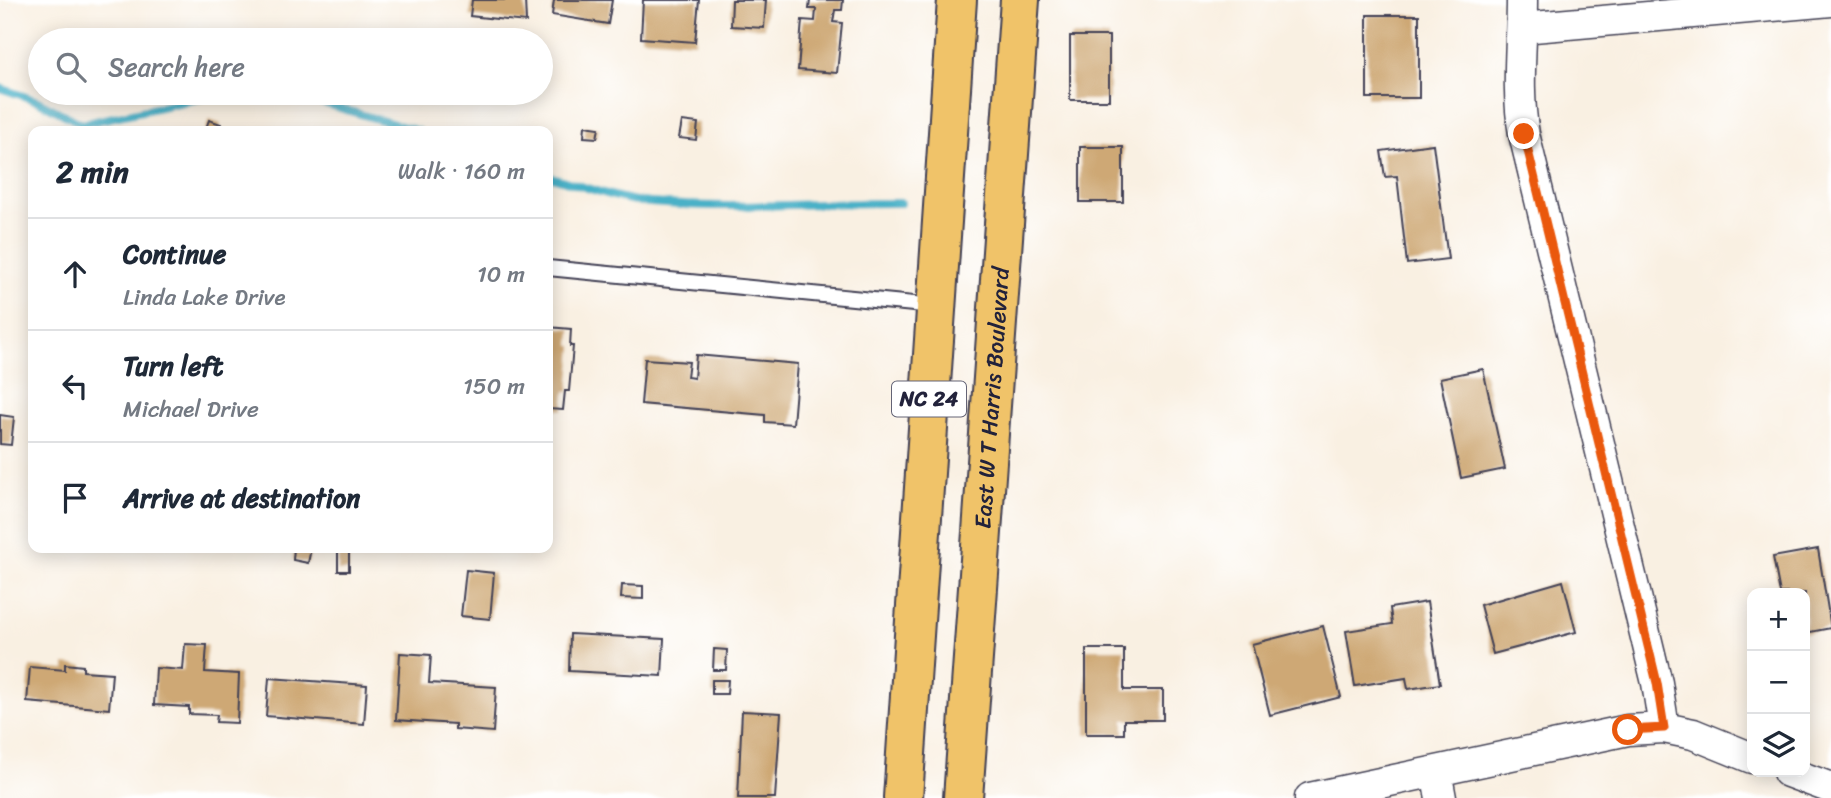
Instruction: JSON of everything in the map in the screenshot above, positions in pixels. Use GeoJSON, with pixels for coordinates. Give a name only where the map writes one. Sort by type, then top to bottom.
{"type":"FeatureCollection","features":[{"type":"Feature","properties":{"kind":"main road","name":"NC 24"},"geometry":{"type":"LineString","coordinates":[[903,798],[957,0]]}},
{"type":"Feature","properties":{"kind":"main road","name":"East W T Harris Boulevard"},"geometry":{"type":"LineString","coordinates":[[963,798],[1020,0]]}},
{"type":"Feature","properties":{"kind":"street"},"geometry":{"type":"LineString","coordinates":[[1664,728],[1657,683],[1524,134],[1520,113],[1519,70],[1522,14],[1831,1]]}},
{"type":"Feature","properties":{"kind":"street"},"geometry":{"type":"LineString","coordinates":[[1310,798],[1438,785],[1628,730],[1664,728],[1693,734],[1747,756]]}},
{"type":"Feature","properties":{"kind":"street"},"geometry":{"type":"LineString","coordinates":[[1801,777],[1831,788]]}},
{"type":"Feature","properties":{"kind":"lane"},"geometry":{"type":"LineString","coordinates":[[553,268],[936,306]]}},
{"type":"Feature","properties":{"kind":"building"},"geometry":{"type":"Polygon","coordinates":[[[472,0],[525,0],[526,22],[470,16],[472,0]]]}},
{"type":"Feature","properties":{"kind":"building"},"geometry":{"type":"Polygon","coordinates":[[[554,0],[612,0],[608,24],[552,15],[554,0]]]}},
{"type":"Feature","properties":{"kind":"building"},"geometry":{"type":"Polygon","coordinates":[[[643,0],[699,0],[695,42],[641,38],[643,0]]]}},
{"type":"Feature","properties":{"kind":"building"},"geometry":{"type":"Polygon","coordinates":[[[732,0],[766,0],[764,28],[731,26],[732,0]]]}},
{"type":"Feature","properties":{"kind":"building"},"geometry":{"type":"Polygon","coordinates":[[[810,0],[843,0],[842,10],[835,10],[833,22],[842,23],[837,73],[798,70],[802,20],[815,21],[816,9],[809,9],[810,0]]]}},
{"type":"Feature","properties":{"kind":"building"},"geometry":{"type":"Polygon","coordinates":[[[1367,15],[1419,15],[1419,98],[1367,98],[1367,15]]]}},
{"type":"Feature","properties":{"kind":"building"},"geometry":{"type":"Polygon","coordinates":[[[1070,36],[1109,36],[1109,100],[1070,100],[1070,36]]]}},
{"type":"Feature","properties":{"kind":"building"},"geometry":{"type":"Polygon","coordinates":[[[209,120],[221,124],[220,126],[207,126],[209,120]]]}},
{"type":"Feature","properties":{"kind":"building"},"geometry":{"type":"Polygon","coordinates":[[[682,121],[698,123],[696,140],[679,138],[682,121]]]}},
{"type":"Feature","properties":{"kind":"building"},"geometry":{"type":"Polygon","coordinates":[[[585,126],[599,128],[597,138],[584,137],[585,126]]]}},
{"type":"Feature","properties":{"kind":"building"},"geometry":{"type":"Polygon","coordinates":[[[1433,144],[1448,259],[1407,264],[1397,176],[1385,177],[1381,151],[1433,144]]]}},
{"type":"Feature","properties":{"kind":"building"},"geometry":{"type":"Polygon","coordinates":[[[1080,147],[1123,147],[1123,202],[1080,202],[1080,147]]]}},
{"type":"Feature","properties":{"kind":"building"},"geometry":{"type":"Polygon","coordinates":[[[553,327],[571,329],[570,346],[573,346],[569,391],[565,391],[563,410],[553,409],[553,327]]]}},
{"type":"Feature","properties":{"kind":"building"},"geometry":{"type":"Polygon","coordinates":[[[696,355],[798,364],[793,424],[765,422],[765,415],[641,404],[645,359],[689,362],[687,377],[694,378],[696,355]]]}},
{"type":"Feature","properties":{"kind":"building"},"geometry":{"type":"Polygon","coordinates":[[[1483,369],[1505,469],[1461,478],[1440,378],[1483,369]]]}},
{"type":"Feature","properties":{"kind":"building"},"geometry":{"type":"Polygon","coordinates":[[[0,415],[14,417],[11,445],[0,444],[0,415]]]}},
{"type":"Feature","properties":{"kind":"building"},"geometry":{"type":"Polygon","coordinates":[[[1818,549],[1831,628],[1810,632],[1810,588],[1779,588],[1773,557],[1818,549]]]}},
{"type":"Feature","properties":{"kind":"building"},"geometry":{"type":"Polygon","coordinates":[[[294,553],[310,553],[308,563],[293,560],[294,553]]]}},
{"type":"Feature","properties":{"kind":"building"},"geometry":{"type":"Polygon","coordinates":[[[338,553],[349,553],[349,571],[338,571],[338,553]]]}},
{"type":"Feature","properties":{"kind":"building"},"geometry":{"type":"Polygon","coordinates":[[[466,570],[494,573],[490,619],[461,616],[466,570]]]}},
{"type":"Feature","properties":{"kind":"building"},"geometry":{"type":"Polygon","coordinates":[[[1563,581],[1576,632],[1493,654],[1480,605],[1563,581]]]}},
{"type":"Feature","properties":{"kind":"building"},"geometry":{"type":"Polygon","coordinates":[[[622,585],[643,586],[643,599],[621,598],[622,585]]]}},
{"type":"Feature","properties":{"kind":"building"},"geometry":{"type":"Polygon","coordinates":[[[1427,602],[1440,684],[1408,689],[1406,678],[1355,686],[1346,631],[1392,624],[1390,608],[1427,602]]]}},
{"type":"Feature","properties":{"kind":"building"},"geometry":{"type":"Polygon","coordinates":[[[1323,626],[1341,697],[1270,715],[1252,644],[1323,626]]]}},
{"type":"Feature","properties":{"kind":"building"},"geometry":{"type":"Polygon","coordinates":[[[570,634],[664,639],[662,676],[569,671],[570,634]]]}},
{"type":"Feature","properties":{"kind":"building"},"geometry":{"type":"Polygon","coordinates":[[[185,644],[207,645],[205,672],[239,674],[237,723],[216,722],[217,715],[189,714],[189,707],[154,705],[156,668],[183,670],[185,644]]]}},
{"type":"Feature","properties":{"kind":"building"},"geometry":{"type":"Polygon","coordinates":[[[714,649],[727,650],[726,670],[713,670],[714,649]]]}},
{"type":"Feature","properties":{"kind":"building"},"geometry":{"type":"Polygon","coordinates":[[[1086,649],[1124,649],[1124,690],[1163,690],[1163,720],[1124,720],[1124,734],[1086,734],[1086,649]]]}},
{"type":"Feature","properties":{"kind":"building"},"geometry":{"type":"Polygon","coordinates":[[[400,653],[431,655],[429,683],[496,687],[493,732],[455,729],[455,724],[396,720],[400,653]]]}},
{"type":"Feature","properties":{"kind":"building"},"geometry":{"type":"Polygon","coordinates":[[[65,664],[83,666],[83,671],[112,673],[109,709],[27,702],[30,667],[65,670],[65,664]]]}},
{"type":"Feature","properties":{"kind":"building"},"geometry":{"type":"Polygon","coordinates":[[[269,678],[367,685],[364,724],[266,716],[269,678]]]}},
{"type":"Feature","properties":{"kind":"building"},"geometry":{"type":"Polygon","coordinates":[[[712,680],[728,680],[727,694],[712,694],[712,680]]]}},
{"type":"Feature","properties":{"kind":"building"},"geometry":{"type":"Polygon","coordinates":[[[742,711],[781,713],[775,798],[738,798],[742,711]]]}},
{"type":"Feature","properties":{"kind":"waterway"},"geometry":{"type":"LineString","coordinates":[[0,88],[28,98]]}},
{"type":"Feature","properties":{"kind":"waterway"},"geometry":{"type":"LineString","coordinates":[[46,105],[82,124],[169,105]]}},
{"type":"Feature","properties":{"kind":"waterway"},"geometry":{"type":"LineString","coordinates":[[329,105],[401,126]]}},
{"type":"Feature","properties":{"kind":"waterway"},"geometry":{"type":"LineString","coordinates":[[553,178],[612,196],[651,203],[714,206],[901,203]]}},
{"type":"Feature","properties":{"kind":"route"},"geometry":{"type":"LineString","coordinates":[[1524,134],[1657,683],[1664,728],[1628,730]]}}]}
